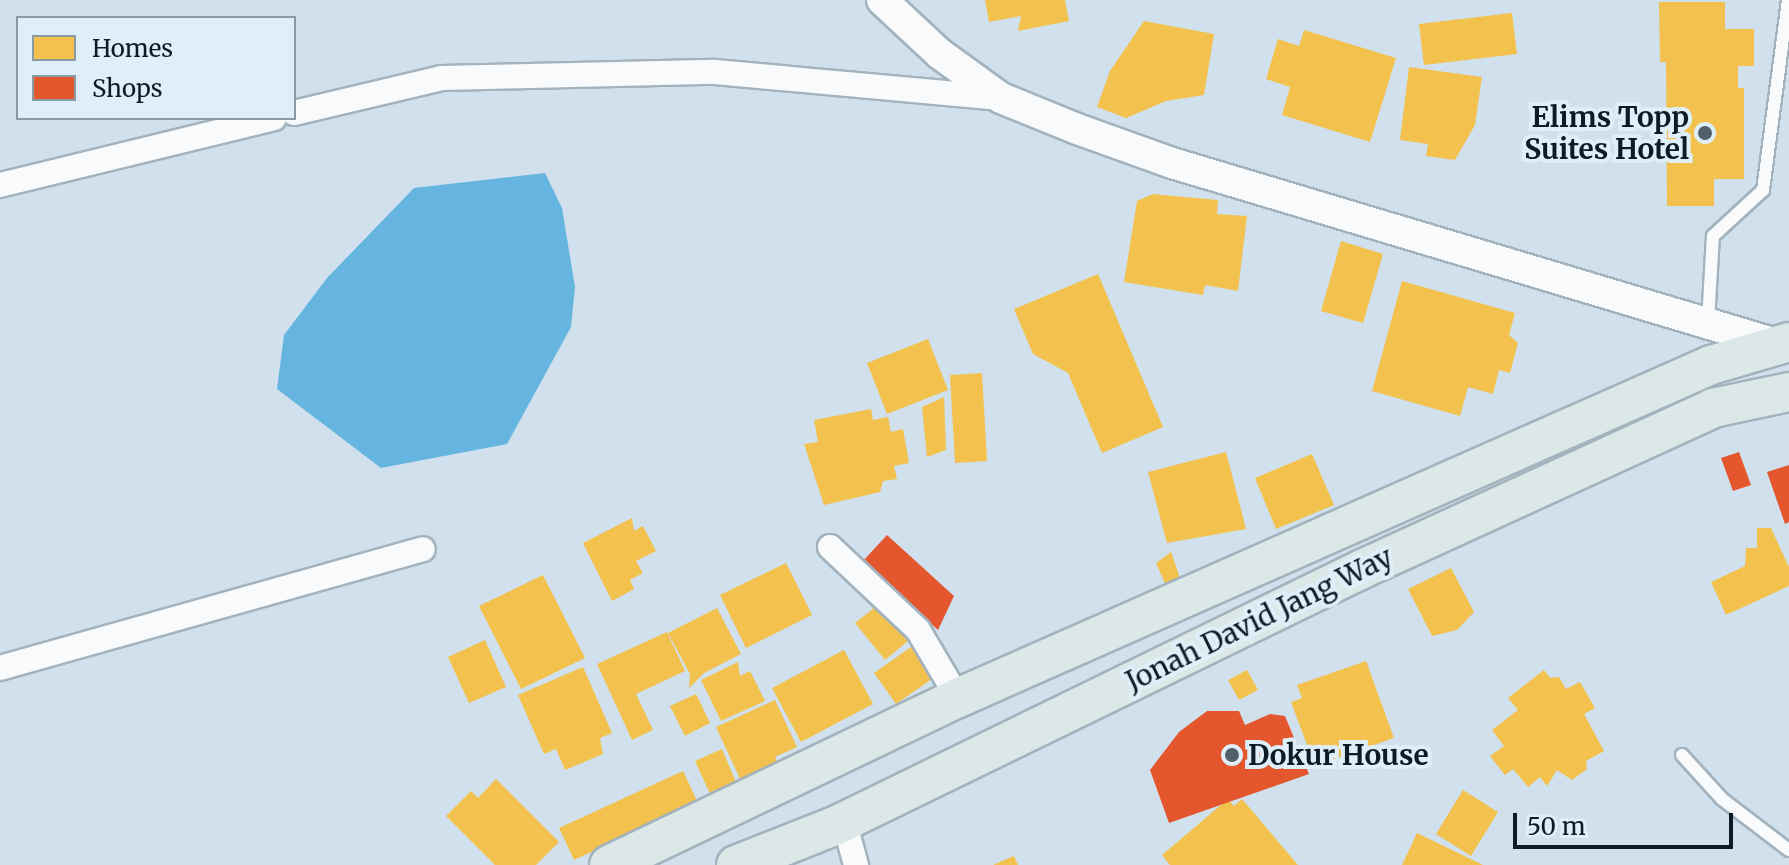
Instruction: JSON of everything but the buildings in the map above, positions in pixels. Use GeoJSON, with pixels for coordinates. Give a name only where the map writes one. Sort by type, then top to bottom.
{"type":"FeatureCollection","features":[{"type":"Feature","properties":{"kind":"main road"},"geometry":{"type":"LineString","coordinates":[[609,865],[958,698],[1711,365],[1782,343]]}},
{"type":"Feature","properties":{"kind":"main road","name":"Jonah David Jang Way"},"geometry":{"type":"LineString","coordinates":[[736,865],[844,821],[1362,569],[1700,414],[1789,392]]}},
{"type":"Feature","properties":{"kind":"street"},"geometry":{"type":"LineString","coordinates":[[882,0],[940,54],[1001,98],[1172,163],[1648,303],[1708,326],[1782,343]]}},
{"type":"Feature","properties":{"kind":"street"},"geometry":{"type":"LineString","coordinates":[[296,113],[442,78],[715,72],[1001,98]]}},
{"type":"Feature","properties":{"kind":"street"},"geometry":{"type":"LineString","coordinates":[[0,185],[266,120]]}},
{"type":"Feature","properties":{"kind":"street"},"geometry":{"type":"LineString","coordinates":[[830,547],[918,630],[958,698]]}},
{"type":"Feature","properties":{"kind":"street"},"geometry":{"type":"LineString","coordinates":[[0,668],[423,549]]}},
{"type":"Feature","properties":{"kind":"street"},"geometry":{"type":"LineString","coordinates":[[844,821],[856,865]]}},
{"type":"Feature","properties":{"kind":"lane"},"geometry":{"type":"LineString","coordinates":[[1708,326],[1713,236],[1763,190],[1788,0]]}},
{"type":"Feature","properties":{"kind":"lane"},"geometry":{"type":"LineString","coordinates":[[1682,755],[1722,799],[1789,850]]}},
{"type":"Feature","properties":{"kind":"water"},"geometry":{"type":"Polygon","coordinates":[[[545,173],[562,208],[575,287],[571,327],[507,444],[381,468],[277,389],[284,335],[327,278],[414,188],[545,173]]]}},
{"type":"Feature","properties":{"kind":"place","name":"Elims Topp Suites Hotel"},"geometry":{"type":"Point","coordinates":[1705,133]}},
{"type":"Feature","properties":{"kind":"place","name":"Dokur House"},"geometry":{"type":"Point","coordinates":[1232,755]}}]}
